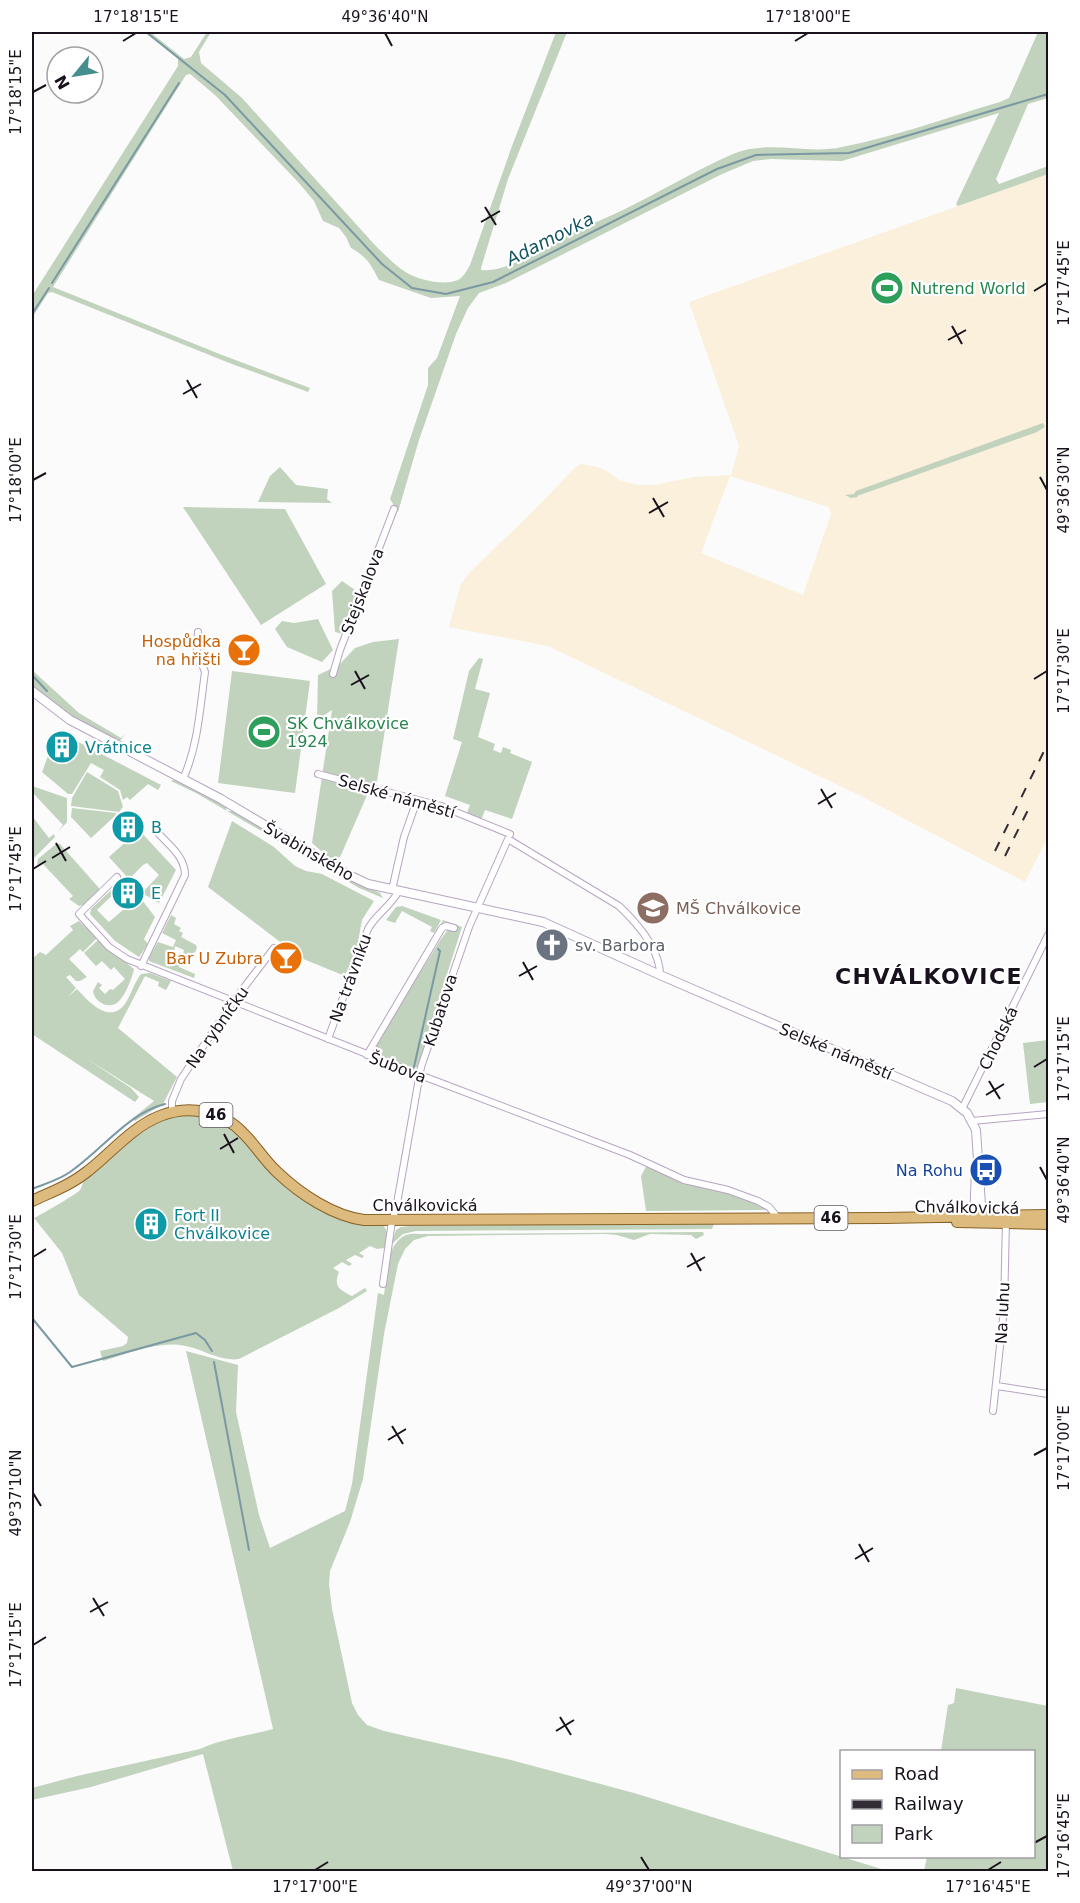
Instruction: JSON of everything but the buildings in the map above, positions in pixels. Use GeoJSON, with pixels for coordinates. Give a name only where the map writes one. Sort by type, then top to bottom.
{"type":"FeatureCollection","features":[{"type":"Feature","properties":{"kind":"main road","name":"Chválkovická"},"geometry":{"type":"LineString","coordinates":[[32,1201],[72,1182],[90,1170],[141,1127],[158,1117],[172,1112],[197,1111],[223,1118],[244,1134],[281,1176],[326,1206],[356,1219],[392,1221],[1006,1219],[1048,1215]]}},
{"type":"Feature","properties":{"kind":"main road","name":"Chválkovická"},"geometry":{"type":"LineString","coordinates":[[1006,1219],[1048,1224]]}},
{"type":"Feature","properties":{"kind":"street","name":"Stejskalova"},"geometry":{"type":"LineString","coordinates":[[333,674],[394,509]]}},
{"type":"Feature","properties":{"kind":"street"},"geometry":{"type":"LineString","coordinates":[[183,779],[192,759],[205,672],[202,664],[196,661],[198,632]]}},
{"type":"Feature","properties":{"kind":"street","name":"Švabinského"},"geometry":{"type":"LineString","coordinates":[[32,692],[70,720],[229,804],[346,874],[368,884],[395,891],[478,908]]}},
{"type":"Feature","properties":{"kind":"street","name":"Selské náměstí"},"geometry":{"type":"LineString","coordinates":[[318,774],[441,806],[509,836],[620,906],[635,920],[648,942],[658,963],[660,975]]}},
{"type":"Feature","properties":{"kind":"street"},"geometry":{"type":"LineString","coordinates":[[395,891],[404,837],[417,800]]}},
{"type":"Feature","properties":{"kind":"street"},"geometry":{"type":"LineString","coordinates":[[141,966],[185,875],[180,857],[159,834]]}},
{"type":"Feature","properties":{"kind":"street","name":"Kubatova"},"geometry":{"type":"LineString","coordinates":[[382,1284],[420,1076],[447,985],[469,927],[509,836]]}},
{"type":"Feature","properties":{"kind":"street","name":"Šubova"},"geometry":{"type":"LineString","coordinates":[[117,877],[79,914],[117,953],[141,966],[420,1076],[630,1155],[684,1180],[728,1190],[758,1201],[770,1207],[778,1218]]}},
{"type":"Feature","properties":{"kind":"street","name":"Na trávníku"},"geometry":{"type":"LineString","coordinates":[[328,1039],[368,929],[395,898],[395,891]]}},
{"type":"Feature","properties":{"kind":"street","name":"Selské náměstí"},"geometry":{"type":"LineString","coordinates":[[478,908],[543,922],[660,975],[942,1096],[962,1109],[972,1121]]}},
{"type":"Feature","properties":{"kind":"street","name":"Kubatova"},"geometry":{"type":"LineString","coordinates":[[367,1055],[442,928],[446,926],[454,928]]}},
{"type":"Feature","properties":{"kind":"street","name":"Chodská"},"geometry":{"type":"LineString","coordinates":[[962,1109],[1048,935]]}},
{"type":"Feature","properties":{"kind":"street","name":"Na rybníčku"},"geometry":{"type":"LineString","coordinates":[[172,1112],[172,1101],[178,1084],[233,1002],[274,948]]}},
{"type":"Feature","properties":{"kind":"street"},"geometry":{"type":"LineString","coordinates":[[978,1219],[974,1179],[977,1134],[972,1121],[1048,1113]]}},
{"type":"Feature","properties":{"kind":"street","name":"Na luhu"},"geometry":{"type":"LineString","coordinates":[[993,1411],[1004,1309],[1006,1219]]}},
{"type":"Feature","properties":{"kind":"street"},"geometry":{"type":"LineString","coordinates":[[997,1386],[1048,1394]]}},
{"type":"Feature","properties":{"kind":"shaded area"},"geometry":{"type":"Polygon","coordinates":[[[1048,174],[1048,837],[1025,882],[861,796],[548,646],[449,627],[460,586],[468,574],[581,464],[597,467],[619,480],[638,485],[654,485],[694,477],[731,475],[739,446],[689,302],[1048,174]],[[730,476],[701,553],[803,595],[831,514],[829,507],[730,476]]]}},
{"type":"Feature","properties":{"kind":"green space"},"geometry":{"type":"Polygon","coordinates":[[[145,32],[150,32],[184,59],[191,57],[207,32],[211,32],[199,52],[201,63],[242,98],[389,259],[407,273],[432,281],[458,280],[470,265],[512,146],[556,32],[567,32],[508,179],[481,270],[500,268],[518,261],[733,154],[774,147],[828,149],[842,147],[902,132],[1000,102],[1009,98],[1038,32],[1048,32],[1048,75],[1046,79],[1048,98],[1028,104],[996,179],[999,184],[1048,166],[1048,174],[958,206],[956,204],[999,113],[842,161],[771,159],[753,161],[720,175],[506,283],[479,293],[468,308],[456,334],[419,440],[398,512],[390,499],[428,385],[428,368],[437,358],[460,296],[431,298],[379,280],[368,261],[351,248],[339,228],[323,221],[314,201],[298,182],[215,95],[190,74],[186,75],[53,287],[310,388],[308,392],[52,292],[48,293],[32,318],[32,296],[178,66],[178,59],[145,32]]]}},
{"type":"Feature","properties":{"kind":"green space"},"geometry":{"type":"Polygon","coordinates":[[[1043,423],[1045,427],[1037,432],[858,497],[851,498],[845,495],[854,494],[856,491],[1043,423]]]}},
{"type":"Feature","properties":{"kind":"green space"},"geometry":{"type":"Polygon","coordinates":[[[280,467],[296,485],[328,489],[327,499],[332,503],[258,502],[270,476],[280,467]]]}},
{"type":"Feature","properties":{"kind":"green space"},"geometry":{"type":"Polygon","coordinates":[[[183,507],[285,509],[326,584],[261,625],[183,507]]]}},
{"type":"Feature","properties":{"kind":"green space"},"geometry":{"type":"Polygon","coordinates":[[[342,581],[358,592],[343,634],[335,632],[332,591],[342,581]]]}},
{"type":"Feature","properties":{"kind":"green space"},"geometry":{"type":"Polygon","coordinates":[[[318,619],[333,650],[322,662],[287,647],[275,629],[282,621],[294,623],[318,619]]]}},
{"type":"Feature","properties":{"kind":"green space"},"geometry":{"type":"Polygon","coordinates":[[[399,639],[377,781],[368,793],[341,855],[335,863],[312,843],[332,710],[317,720],[318,675],[339,665],[355,648],[373,642],[399,639]]]}},
{"type":"Feature","properties":{"kind":"green space"},"geometry":{"type":"Polygon","coordinates":[[[479,658],[483,659],[475,689],[490,693],[478,737],[495,744],[493,750],[501,753],[503,747],[511,750],[510,753],[532,762],[512,819],[485,810],[481,820],[466,815],[470,805],[445,796],[462,742],[453,739],[469,671],[479,658]]]}},
{"type":"Feature","properties":{"kind":"green space"},"geometry":{"type":"Polygon","coordinates":[[[32,670],[79,713],[121,738],[126,733],[119,742],[63,710],[32,686],[32,670]]]}},
{"type":"Feature","properties":{"kind":"green space","name":"SK Chválkovice 1924"},"geometry":{"type":"Polygon","coordinates":[[[232,671],[310,681],[295,793],[218,783],[232,671]]]}},
{"type":"Feature","properties":{"kind":"green space"},"geometry":{"type":"Polygon","coordinates":[[[65,735],[161,785],[158,790],[148,784],[130,800],[127,797],[123,800],[120,790],[100,777],[104,770],[91,763],[72,794],[68,794],[42,772],[51,748],[62,755],[69,748],[61,739],[65,735]]]}},
{"type":"Feature","properties":{"kind":"green space"},"geometry":{"type":"Polygon","coordinates":[[[87,772],[118,791],[123,807],[119,812],[71,806],[72,798],[87,772]]]}},
{"type":"Feature","properties":{"kind":"green space"},"geometry":{"type":"Polygon","coordinates":[[[175,779],[227,806],[226,811],[171,781],[175,779]]]}},
{"type":"Feature","properties":{"kind":"green space"},"geometry":{"type":"Polygon","coordinates":[[[32,786],[67,798],[67,822],[57,833],[63,825],[32,792],[32,786]]]}},
{"type":"Feature","properties":{"kind":"green space"},"geometry":{"type":"Polygon","coordinates":[[[72,808],[116,813],[116,815],[91,838],[71,817],[72,808]]]}},
{"type":"Feature","properties":{"kind":"green space"},"geometry":{"type":"Polygon","coordinates":[[[227,811],[234,811],[336,873],[380,893],[383,898],[359,888],[227,811]]]}},
{"type":"Feature","properties":{"kind":"green space"},"geometry":{"type":"Polygon","coordinates":[[[32,816],[49,838],[54,834],[55,837],[32,860],[32,816]]]}},
{"type":"Feature","properties":{"kind":"green space"},"geometry":{"type":"Polygon","coordinates":[[[232,821],[274,847],[295,866],[322,874],[374,901],[362,920],[357,947],[345,976],[291,954],[288,948],[208,887],[232,821]]]}},
{"type":"Feature","properties":{"kind":"green space"},"geometry":{"type":"Polygon","coordinates":[[[139,830],[176,870],[159,903],[142,893],[159,875],[147,863],[129,879],[109,857],[139,830]]]}},
{"type":"Feature","properties":{"kind":"green space"},"geometry":{"type":"Polygon","coordinates":[[[56,844],[60,844],[99,888],[99,891],[86,904],[79,906],[69,899],[73,896],[42,863],[37,865],[38,859],[56,844]]]}},
{"type":"Feature","properties":{"kind":"green space"},"geometry":{"type":"Polygon","coordinates":[[[123,879],[126,882],[97,910],[109,922],[139,896],[155,917],[144,939],[148,944],[139,957],[115,941],[90,914],[91,909],[123,879]]]}},
{"type":"Feature","properties":{"kind":"green space"},"geometry":{"type":"Polygon","coordinates":[[[402,906],[441,920],[434,933],[430,931],[432,927],[402,911],[395,923],[386,920],[396,907],[402,906]]]}},
{"type":"Feature","properties":{"kind":"green space"},"geometry":{"type":"Polygon","coordinates":[[[171,915],[176,918],[174,924],[181,928],[179,931],[183,933],[181,937],[196,945],[197,948],[190,963],[186,961],[184,950],[175,946],[173,956],[175,959],[171,963],[195,974],[194,978],[149,961],[158,942],[173,947],[176,940],[162,933],[171,915]]]}},
{"type":"Feature","properties":{"kind":"green space"},"geometry":{"type":"Polygon","coordinates":[[[443,920],[462,927],[419,1062],[417,1067],[411,1069],[379,1056],[374,1047],[441,939],[447,931],[455,927],[444,922],[435,936],[443,920]]]}},
{"type":"Feature","properties":{"kind":"green space"},"geometry":{"type":"Polygon","coordinates":[[[79,921],[97,938],[83,952],[80,949],[69,959],[87,977],[76,981],[70,975],[66,977],[76,988],[68,997],[77,989],[99,1009],[112,1012],[119,1010],[125,1004],[141,974],[150,973],[171,981],[166,990],[158,986],[159,982],[145,976],[118,1028],[177,1077],[163,1104],[135,1121],[133,1118],[154,1101],[84,1057],[131,1088],[139,1097],[135,1102],[32,1034],[32,959],[40,952],[46,955],[73,930],[70,926],[79,921]]]}},
{"type":"Feature","properties":{"kind":"green space"},"geometry":{"type":"Polygon","coordinates":[[[98,940],[134,969],[124,994],[119,1001],[111,1005],[99,1002],[93,991],[98,982],[102,985],[99,988],[105,994],[125,979],[114,967],[111,970],[102,961],[96,966],[84,953],[98,940]]]}},
{"type":"Feature","properties":{"kind":"green space"},"geometry":{"type":"Polygon","coordinates":[[[1048,1040],[1048,1102],[1030,1104],[1023,1043],[1048,1040]]]}},
{"type":"Feature","properties":{"kind":"green space"},"geometry":{"type":"Polygon","coordinates":[[[195,1115],[213,1119],[228,1126],[239,1135],[271,1173],[367,1225],[384,1226],[387,1232],[385,1248],[377,1249],[370,1246],[359,1253],[364,1256],[362,1258],[355,1255],[346,1260],[352,1264],[349,1266],[342,1262],[333,1268],[339,1272],[337,1285],[344,1292],[352,1296],[365,1288],[367,1291],[339,1308],[239,1359],[224,1358],[187,1346],[161,1345],[103,1361],[100,1351],[123,1346],[127,1343],[128,1337],[79,1295],[62,1253],[34,1218],[81,1189],[84,1181],[147,1129],[177,1117],[195,1115]]]}},
{"type":"Feature","properties":{"kind":"green space"},"geometry":{"type":"Polygon","coordinates":[[[647,1165],[679,1181],[741,1197],[768,1210],[646,1211],[641,1176],[647,1165]]]}},
{"type":"Feature","properties":{"kind":"green space"},"geometry":{"type":"Polygon","coordinates":[[[714,1224],[712,1229],[416,1231],[403,1234],[391,1245],[396,1230],[410,1226],[714,1224]]]}},
{"type":"Feature","properties":{"kind":"green space"},"geometry":{"type":"Polygon","coordinates":[[[703,1232],[704,1235],[696,1239],[691,1235],[650,1234],[634,1240],[605,1234],[428,1236],[414,1240],[405,1249],[398,1264],[384,1334],[363,1479],[350,1522],[330,1571],[332,1609],[352,1703],[358,1715],[367,1725],[384,1731],[511,1760],[634,1793],[888,1871],[233,1871],[203,1754],[91,1787],[32,1800],[32,1788],[200,1749],[273,1729],[186,1351],[238,1365],[236,1412],[259,1515],[270,1548],[345,1511],[352,1484],[378,1293],[384,1295],[388,1261],[394,1246],[406,1235],[703,1232]]]}},
{"type":"Feature","properties":{"kind":"green space"},"geometry":{"type":"Polygon","coordinates":[[[956,1688],[1048,1706],[1048,1871],[924,1871],[927,1858],[1035,1858],[1035,1750],[941,1750],[948,1705],[954,1703],[956,1688]]]}},
{"type":"Feature","properties":{"kind":"waterway","name":"Adamovka"},"geometry":{"type":"LineString","coordinates":[[146,32],[225,95],[382,264],[412,288],[446,294],[493,282],[717,169],[756,155],[849,153],[1048,94]]}},
{"type":"Feature","properties":{"kind":"waterway"},"geometry":{"type":"LineString","coordinates":[[52,283],[179,83]]}},
{"type":"Feature","properties":{"kind":"waterway"},"geometry":{"type":"LineString","coordinates":[[32,314],[49,288]]}},
{"type":"Feature","properties":{"kind":"waterway"},"geometry":{"type":"LineString","coordinates":[[32,675],[47,691]]}},
{"type":"Feature","properties":{"kind":"waterway"},"geometry":{"type":"LineString","coordinates":[[414,1067],[440,951],[438,949]]}},
{"type":"Feature","properties":{"kind":"waterway"},"geometry":{"type":"LineString","coordinates":[[32,1189],[66,1175],[139,1115],[165,1104]]}},
{"type":"Feature","properties":{"kind":"waterway"},"geometry":{"type":"LineString","coordinates":[[32,1318],[72,1367],[196,1333],[205,1340],[212,1351]]}},
{"type":"Feature","properties":{"kind":"waterway"},"geometry":{"type":"LineString","coordinates":[[214,1362],[249,1550]]}},
{"type":"Feature","properties":{"kind":"railway"},"geometry":{"type":"LineString","coordinates":[[995,851],[1048,743]]}},
{"type":"Feature","properties":{"kind":"railway"},"geometry":{"type":"LineString","coordinates":[[1005,856],[1030,806]]}},
{"type":"Feature","properties":{"kind":"place","name":"Nutrend World"},"geometry":{"type":"Point","coordinates":[887,288]}},
{"type":"Feature","properties":{"kind":"place","name":"Hospůdka na hřišti"},"geometry":{"type":"Point","coordinates":[244,650]}},
{"type":"Feature","properties":{"kind":"place","name":"SK Chválkovice 1924"},"geometry":{"type":"Point","coordinates":[264,732]}},
{"type":"Feature","properties":{"kind":"place","name":"Vrátnice"},"geometry":{"type":"Point","coordinates":[62,747]}},
{"type":"Feature","properties":{"kind":"place","name":"B"},"geometry":{"type":"Point","coordinates":[128,827]}},
{"type":"Feature","properties":{"kind":"place","name":"E"},"geometry":{"type":"Point","coordinates":[128,893]}},
{"type":"Feature","properties":{"kind":"place","name":"MŠ Chválkovice"},"geometry":{"type":"Point","coordinates":[653,908]}},
{"type":"Feature","properties":{"kind":"place","name":"sv. Barbora"},"geometry":{"type":"Point","coordinates":[552,945]}},
{"type":"Feature","properties":{"kind":"place","name":"Bar U Zubra"},"geometry":{"type":"Point","coordinates":[286,958]}},
{"type":"Feature","properties":{"kind":"place","name":"Na Rohu"},"geometry":{"type":"Point","coordinates":[986,1170]}},
{"type":"Feature","properties":{"kind":"place","name":"Fort II Chválkovice"},"geometry":{"type":"Point","coordinates":[151,1224]}},
{"type":"Feature","properties":{"kind":"district","name":"CHVÁLKOVICE"},"geometry":{"type":"Point","coordinates":[929,976]}}]}
